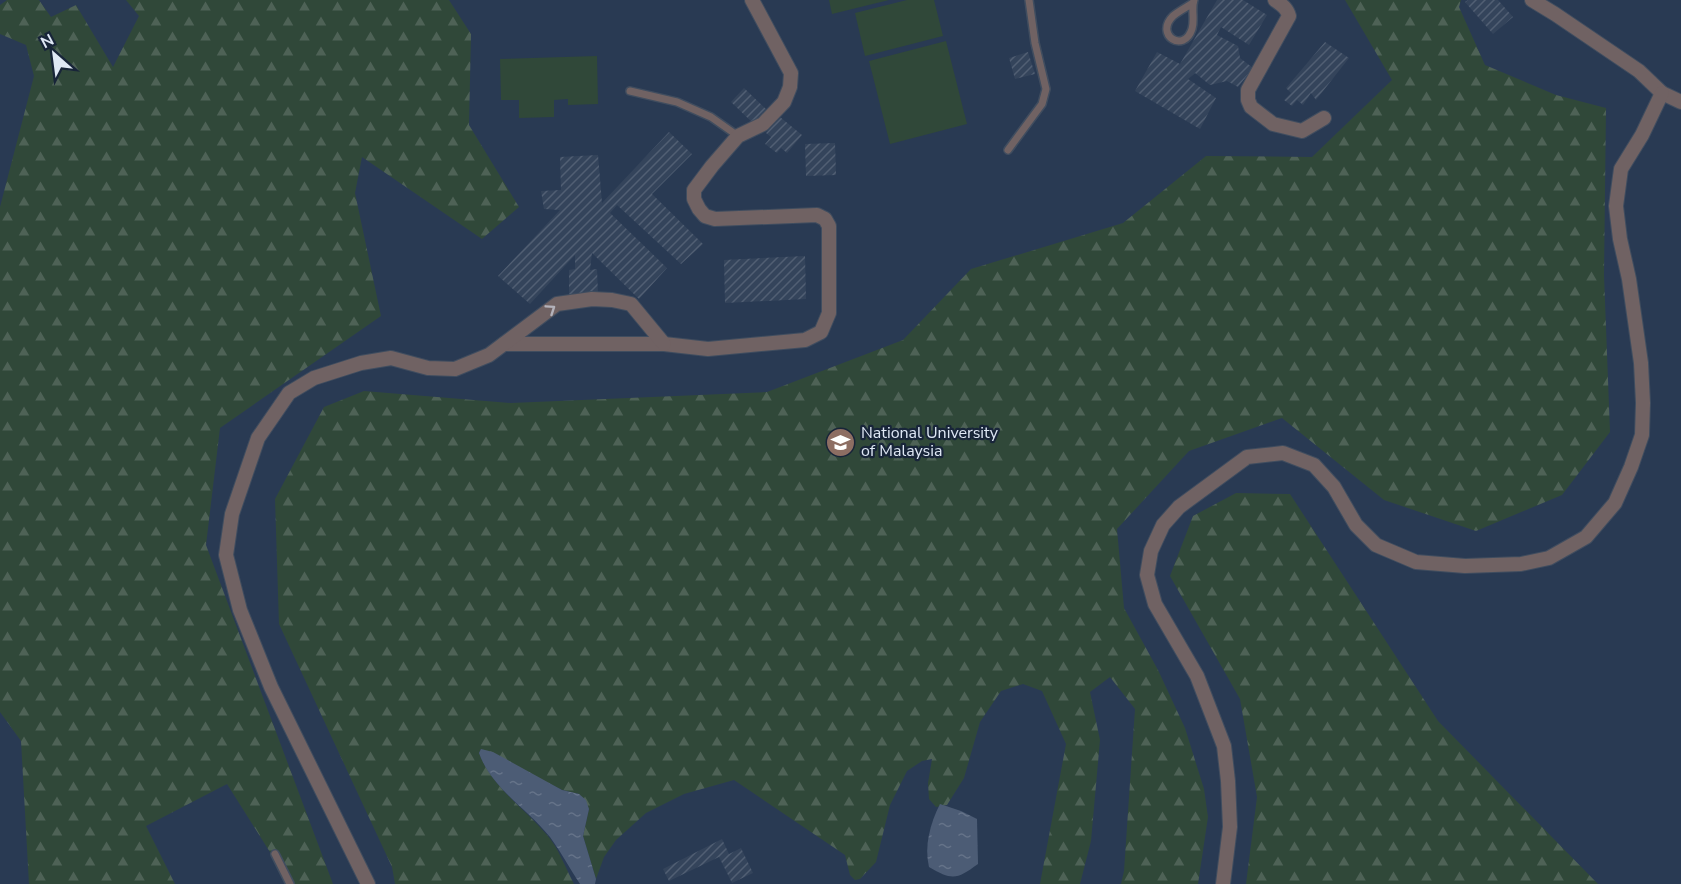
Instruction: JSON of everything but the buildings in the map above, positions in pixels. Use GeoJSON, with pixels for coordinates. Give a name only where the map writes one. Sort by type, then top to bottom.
{"type":"FeatureCollection","features":[{"type":"Feature","properties":{"kind":"street"},"geometry":{"type":"LineString","coordinates":[[504,344],[664,344],[708,349],[805,340],[821,332],[829,313],[829,226],[825,219],[817,215],[714,219],[705,216],[694,199],[694,190],[738,136],[763,124],[784,102],[790,87],[791,73],[752,0]]}},
{"type":"Feature","properties":{"kind":"street"},"geometry":{"type":"LineString","coordinates":[[1275,0],[1288,10],[1289,16],[1248,90],[1248,100],[1251,107],[1273,124],[1302,131],[1324,118]]}},
{"type":"Feature","properties":{"kind":"street"},"geometry":{"type":"LineString","coordinates":[[1532,0],[1640,71],[1662,93],[1681,102]]}},
{"type":"Feature","properties":{"kind":"street"},"geometry":{"type":"LineString","coordinates":[[1223,884],[1230,827],[1224,746],[1197,676],[1155,604],[1147,575],[1151,550],[1163,525],[1179,507],[1247,458],[1283,453],[1314,465],[1334,487],[1356,525],[1376,545],[1416,562],[1465,566],[1521,564],[1549,558],[1586,537],[1615,503],[1642,435],[1641,363],[1616,206],[1621,169],[1642,135],[1662,93]]}},
{"type":"Feature","properties":{"kind":"street"},"geometry":{"type":"LineString","coordinates":[[368,884],[271,687],[240,610],[226,555],[232,514],[258,438],[289,393],[314,378],[361,363],[391,358],[428,368],[455,369],[489,355],[558,303],[592,299],[631,304],[664,344]]}},
{"type":"Feature","properties":{"kind":"lane"},"geometry":{"type":"LineString","coordinates":[[1008,150],[1042,104],[1046,89],[1035,43],[1029,0]]}},
{"type":"Feature","properties":{"kind":"lane"},"geometry":{"type":"LineString","coordinates":[[1194,2],[1192,30],[1184,39],[1178,42],[1173,41],[1167,30],[1168,24],[1172,17],[1194,2]]}},
{"type":"Feature","properties":{"kind":"lane"},"geometry":{"type":"LineString","coordinates":[[630,91],[677,102],[711,117],[738,136]]}},
{"type":"Feature","properties":{"kind":"lane"},"geometry":{"type":"LineString","coordinates":[[275,854],[290,884]]}},
{"type":"Feature","properties":{"kind":"shaded area","name":"National University of Malaysia"},"geometry":{"type":"Polygon","coordinates":[[[0,0],[1681,0],[1681,884],[0,884],[0,0]]]}},
{"type":"Feature","properties":{"kind":"green space"},"geometry":{"type":"Polygon","coordinates":[[[7,0],[39,0],[51,17],[76,5],[113,67],[139,16],[126,0],[449,0],[471,34],[469,125],[519,207],[482,239],[362,157],[355,193],[381,316],[220,428],[206,545],[333,884],[290,884],[227,784],[146,826],[175,884],[29,884],[21,741],[0,712],[0,207],[34,76],[26,45],[0,34],[0,5],[7,0]]]}},
{"type":"Feature","properties":{"kind":"green space"},"geometry":{"type":"Polygon","coordinates":[[[829,0],[889,0],[832,14],[829,0]]]}},
{"type":"Feature","properties":{"kind":"green space"},"geometry":{"type":"Polygon","coordinates":[[[907,0],[934,0],[943,36],[865,56],[855,13],[907,0]]]}},
{"type":"Feature","properties":{"kind":"green space"},"geometry":{"type":"Polygon","coordinates":[[[1345,0],[1461,0],[1459,7],[1485,65],[1556,95],[1606,108],[1604,275],[1610,432],[1562,495],[1476,531],[1384,500],[1282,418],[1189,451],[1117,529],[1124,608],[1158,670],[1185,728],[1204,789],[1208,817],[1198,884],[1121,884],[1124,871],[1135,709],[1110,677],[1090,692],[1100,740],[1091,841],[1080,884],[1040,884],[1066,744],[1042,691],[1023,684],[1001,691],[980,722],[964,778],[947,805],[936,807],[929,799],[928,783],[932,759],[922,761],[907,771],[890,805],[876,862],[860,879],[855,880],[850,875],[845,855],[734,780],[684,794],[646,813],[616,840],[604,857],[596,879],[583,836],[589,809],[579,794],[562,790],[481,749],[479,753],[492,776],[551,840],[574,884],[395,884],[392,867],[279,624],[275,499],[324,407],[364,391],[511,403],[767,392],[903,340],[971,269],[1123,223],[1206,156],[1312,157],[1392,80],[1345,0]]]}},
{"type":"Feature","properties":{"kind":"green space"},"geometry":{"type":"Polygon","coordinates":[[[946,41],[967,124],[890,144],[869,61],[946,41]]]}},
{"type":"Feature","properties":{"kind":"green space"},"geometry":{"type":"Polygon","coordinates":[[[597,56],[598,104],[568,105],[568,99],[554,100],[554,117],[519,118],[519,100],[501,100],[500,59],[597,56]]]}},
{"type":"Feature","properties":{"kind":"green space"},"geometry":{"type":"Polygon","coordinates":[[[1236,493],[1290,494],[1438,721],[1598,884],[1246,884],[1257,797],[1240,699],[1170,576],[1193,516],[1236,493]]]}},
{"type":"Feature","properties":{"kind":"water"},"geometry":{"type":"Polygon","coordinates":[[[481,749],[493,752],[562,790],[579,794],[586,800],[589,809],[583,836],[596,879],[595,884],[580,884],[550,837],[492,777],[479,753],[481,749]]]}},
{"type":"Feature","properties":{"kind":"water"},"geometry":{"type":"Polygon","coordinates":[[[940,804],[977,819],[978,864],[960,875],[944,875],[929,867],[927,851],[929,835],[940,804]]]}},
{"type":"Feature","properties":{"kind":"place","name":"National University of Malaysia"},"geometry":{"type":"Point","coordinates":[840,442]}}]}
